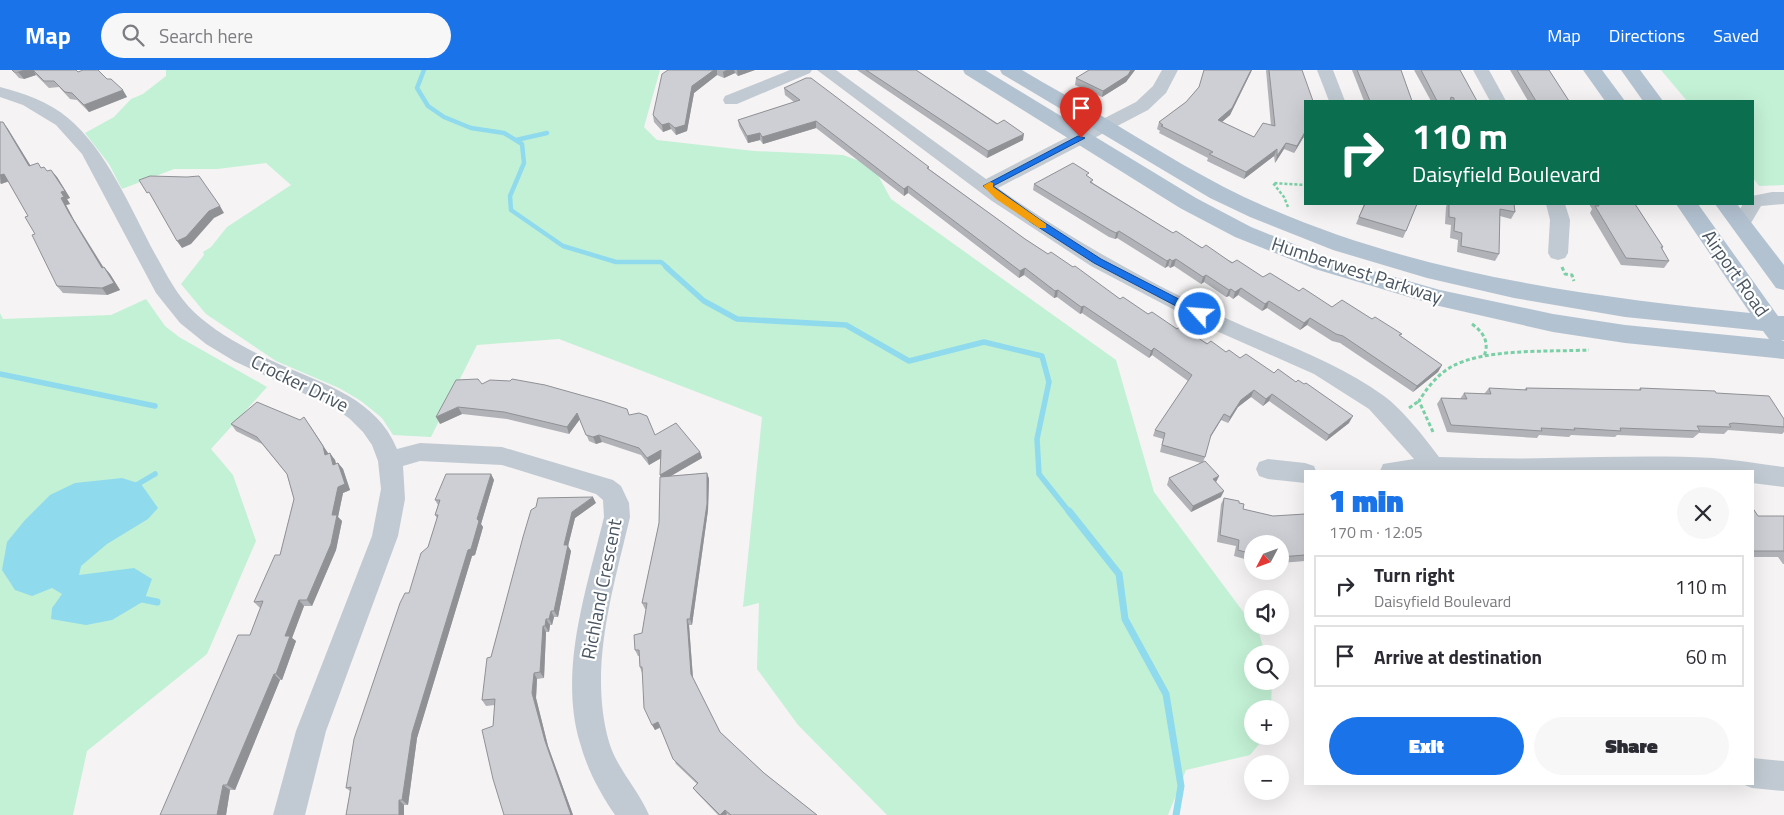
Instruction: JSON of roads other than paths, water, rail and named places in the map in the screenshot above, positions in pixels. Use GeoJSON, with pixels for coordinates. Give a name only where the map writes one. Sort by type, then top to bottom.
{"type":"FeatureCollection","features":[{"type":"Feature","properties":{"kind":"main road","name":"Humberwest Parkway"},"geometry":{"type":"LineString","coordinates":[[972,70],[1150,181],[1243,232],[1323,264],[1384,283],[1553,323],[1626,334],[1784,350]]}},
{"type":"Feature","properties":{"kind":"main road","name":"Humberwest Parkway"},"geometry":{"type":"LineString","coordinates":[[1009,70],[1195,182],[1257,212],[1305,231],[1431,272],[1485,284],[1603,305],[1780,331]]}},
{"type":"Feature","properties":{"kind":"main road"},"geometry":{"type":"LineString","coordinates":[[1592,70],[1614,100]]}},
{"type":"Feature","properties":{"kind":"main road"},"geometry":{"type":"LineString","coordinates":[[1628,72],[1652,100]]}},
{"type":"Feature","properties":{"kind":"main road","name":"Airport Road"},"geometry":{"type":"LineString","coordinates":[[1688,205],[1780,331]]}},
{"type":"Feature","properties":{"kind":"main road","name":"Airport Road"},"geometry":{"type":"LineString","coordinates":[[1727,205],[1784,282]]}},
{"type":"Feature","properties":{"kind":"street"},"geometry":{"type":"LineString","coordinates":[[731,100],[804,70]]}},
{"type":"Feature","properties":{"kind":"street"},"geometry":{"type":"LineString","coordinates":[[825,70],[882,110],[932,149],[1064,240],[1136,282],[1213,321],[1322,368],[1377,403],[1415,442],[1433,468]]}},
{"type":"Feature","properties":{"kind":"street"},"geometry":{"type":"LineString","coordinates":[[987,186],[1104,126],[1151,99],[1165,81],[1170,70]]}},
{"type":"Feature","properties":{"kind":"street"},"geometry":{"type":"LineString","coordinates":[[1325,70],[1337,100]]}},
{"type":"Feature","properties":{"kind":"street"},"geometry":{"type":"LineString","coordinates":[[1480,70],[1497,100]]}},
{"type":"Feature","properties":{"kind":"street","name":"Crocker Drive"},"geometry":{"type":"LineString","coordinates":[[0,92],[29,100],[62,121],[90,152],[166,293],[181,313],[202,330],[239,353],[272,370],[323,391],[353,408],[365,418],[374,430],[382,442],[390,461],[391,512],[385,536],[311,731],[298,772],[289,815]]}},
{"type":"Feature","properties":{"kind":"street"},"geometry":{"type":"LineString","coordinates":[[1754,193],[1778,198]]}},
{"type":"Feature","properties":{"kind":"street"},"geometry":{"type":"LineString","coordinates":[[1754,201],[1778,198]]}},
{"type":"Feature","properties":{"kind":"street"},"geometry":{"type":"LineString","coordinates":[[1556,205],[1560,220],[1558,253]]}},
{"type":"Feature","properties":{"kind":"street"},"geometry":{"type":"LineString","coordinates":[[1741,224],[1752,205]]}},
{"type":"Feature","properties":{"kind":"street","name":"Richland Crescent"},"geometry":{"type":"LineString","coordinates":[[390,461],[420,452],[502,456],[596,483],[612,493],[617,503],[617,517],[587,649],[586,696],[589,723],[606,774],[633,815]]}},
{"type":"Feature","properties":{"kind":"street"},"geometry":{"type":"LineString","coordinates":[[1406,470],[1433,468],[1714,468],[1731,470]]}},
{"type":"Feature","properties":{"kind":"street"},"geometry":{"type":"LineString","coordinates":[[1268,469],[1304,472]]}},
{"type":"Feature","properties":{"kind":"street"},"geometry":{"type":"LineString","coordinates":[[1754,473],[1784,477]]}},
{"type":"Feature","properties":{"kind":"street"},"geometry":{"type":"LineString","coordinates":[[1754,772],[1784,776]]}},
{"type":"Feature","properties":{"kind":"water"},"geometry":{"type":"Polygon","coordinates":[[[122,478],[141,484],[158,508],[148,519],[107,544],[81,566],[79,575],[134,568],[152,579],[144,601],[112,620],[86,625],[51,619],[52,608],[62,594],[52,588],[32,596],[15,590],[2,570],[7,542],[25,520],[50,495],[75,483],[122,478]]]}},
{"type":"Feature","properties":{"kind":"waterway"},"geometry":{"type":"LineString","coordinates":[[424,70],[417,88],[428,106],[444,117],[471,128],[504,133],[522,144],[524,163],[510,196],[511,210],[563,246],[616,262],[661,262],[668,268]]}},
{"type":"Feature","properties":{"kind":"waterway"},"geometry":{"type":"LineString","coordinates":[[516,140],[547,133]]}},
{"type":"Feature","properties":{"kind":"waterway"},"geometry":{"type":"LineString","coordinates":[[666,267],[704,301],[737,319],[846,325],[909,361],[984,342],[1042,356],[1049,382],[1037,439],[1039,474],[1070,513]]}},
{"type":"Feature","properties":{"kind":"waterway"},"geometry":{"type":"LineString","coordinates":[[0,374],[155,406]]}},
{"type":"Feature","properties":{"kind":"waterway"},"geometry":{"type":"LineString","coordinates":[[133,487],[155,474]]}},
{"type":"Feature","properties":{"kind":"waterway"},"geometry":{"type":"LineString","coordinates":[[1069,511],[1119,574],[1125,619],[1166,694],[1181,786],[1176,815]]}},
{"type":"Feature","properties":{"kind":"waterway"},"geometry":{"type":"LineString","coordinates":[[137,598],[157,602]]}}]}
